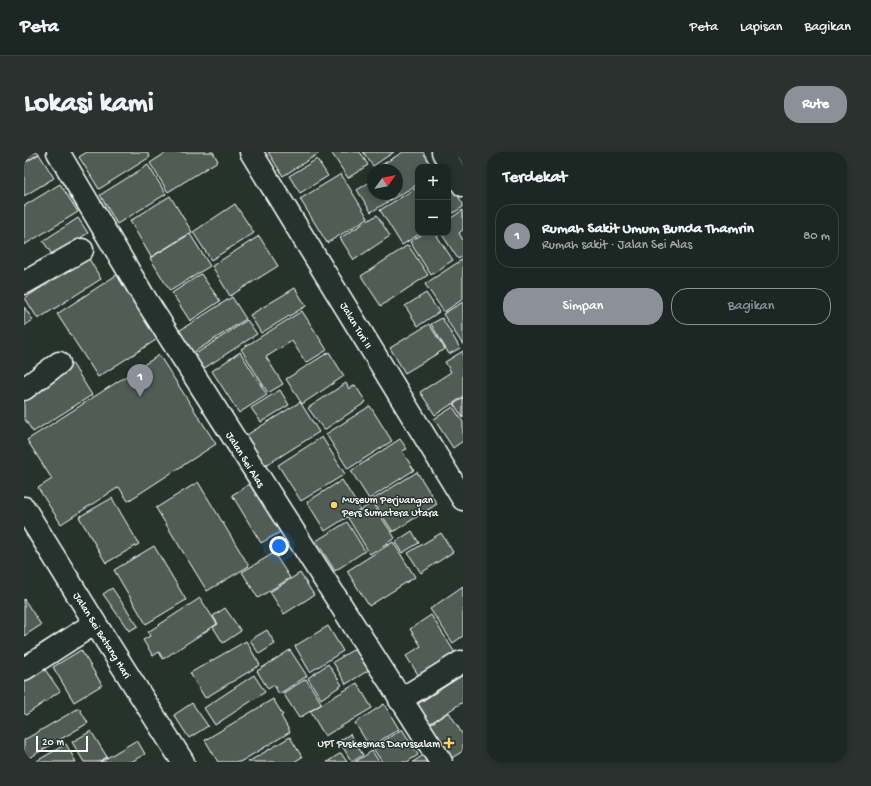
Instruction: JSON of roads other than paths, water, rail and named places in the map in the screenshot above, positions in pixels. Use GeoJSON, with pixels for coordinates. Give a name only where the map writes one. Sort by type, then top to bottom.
{"type":"FeatureCollection","features":[{"type":"Feature","properties":{"kind":"street","name":"Jalan Sei Alas"},"geometry":{"type":"LineString","coordinates":[[58,152],[144,297],[441,762]]}},
{"type":"Feature","properties":{"kind":"street","name":"Jalan Turi II"},"geometry":{"type":"LineString","coordinates":[[251,152],[463,498]]}},
{"type":"Feature","properties":{"kind":"street"},"geometry":{"type":"LineString","coordinates":[[443,152],[463,185]]}},
{"type":"Feature","properties":{"kind":"street"},"geometry":{"type":"LineString","coordinates":[[24,283],[82,250]]}},
{"type":"Feature","properties":{"kind":"street"},"geometry":{"type":"LineString","coordinates":[[24,389],[59,363]]}},
{"type":"Feature","properties":{"kind":"street","name":"Jalan Sei Batang Hari"},"geometry":{"type":"LineString","coordinates":[[24,508],[183,762]]}},
{"type":"Feature","properties":{"kind":"street"},"geometry":{"type":"LineString","coordinates":[[24,669],[95,623]]}},
{"type":"Feature","properties":{"kind":"street"},"geometry":{"type":"LineString","coordinates":[[400,700],[461,662]]}},
{"type":"Feature","properties":{"kind":"place","name":"Rumah Sakit Umum Bunda Thamrin"},"geometry":{"type":"Point","coordinates":[140,397]}},
{"type":"Feature","properties":{"kind":"place","name":"Museum Perjuangan Pers Sumatera Utara"},"geometry":{"type":"Point","coordinates":[334,505]}},
{"type":"Feature","properties":{"kind":"place","name":"UPT Puskesmas Darussalam"},"geometry":{"type":"Point","coordinates":[449,743]}}]}
